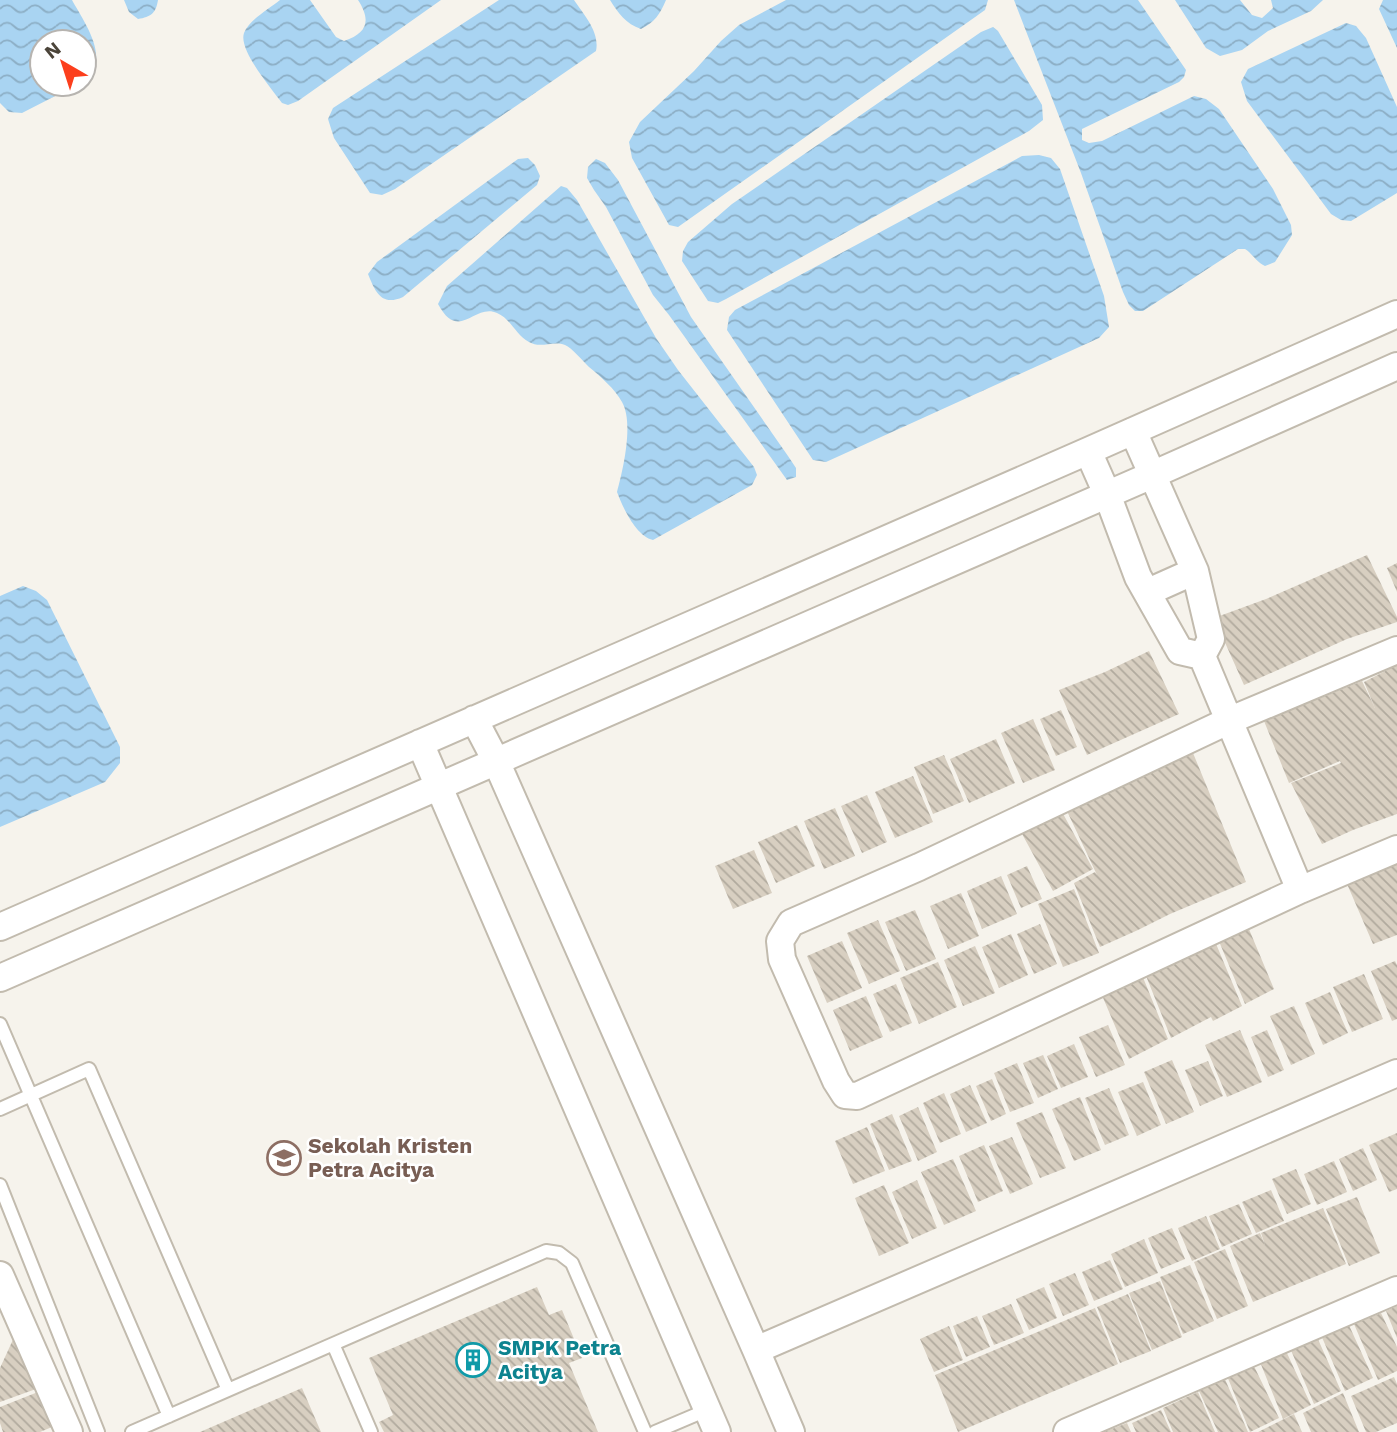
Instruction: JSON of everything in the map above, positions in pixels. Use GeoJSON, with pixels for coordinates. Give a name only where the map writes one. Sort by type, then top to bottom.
{"type":"FeatureCollection","features":[{"type":"Feature","properties":{"kind":"street"},"geometry":{"type":"LineString","coordinates":[[0,927],[1397,314]]}},
{"type":"Feature","properties":{"kind":"street"},"geometry":{"type":"LineString","coordinates":[[0,978],[1397,366]]}},
{"type":"Feature","properties":{"kind":"street"},"geometry":{"type":"LineString","coordinates":[[1133,431],[1195,571],[1211,639],[1202,656],[1300,890]]}},
{"type":"Feature","properties":{"kind":"street"},"geometry":{"type":"LineString","coordinates":[[1088,451],[1138,577],[1180,651],[1202,656]]}},
{"type":"Feature","properties":{"kind":"street"},"geometry":{"type":"LineString","coordinates":[[1148,593],[1195,571]]}},
{"type":"Feature","properties":{"kind":"street"},"geometry":{"type":"LineString","coordinates":[[1397,650],[1228,722],[919,867],[791,923],[780,941],[782,959],[836,1081],[845,1094],[857,1096],[1300,890],[1397,849]]}},
{"type":"Feature","properties":{"kind":"street"},"geometry":{"type":"LineString","coordinates":[[474,719],[496,761],[790,1432]]}},
{"type":"Feature","properties":{"kind":"street"},"geometry":{"type":"LineString","coordinates":[[421,743],[712,1421]]}},
{"type":"Feature","properties":{"kind":"street"},"geometry":{"type":"LineString","coordinates":[[756,1350],[1397,1073]]}},
{"type":"Feature","properties":{"kind":"street"},"geometry":{"type":"LineString","coordinates":[[0,1275],[69,1432]]}},
{"type":"Feature","properties":{"kind":"street"},"geometry":{"type":"LineString","coordinates":[[1067,1432],[1397,1290]]}},
{"type":"Feature","properties":{"kind":"lane"},"geometry":{"type":"LineString","coordinates":[[0,1024],[169,1416]]}},
{"type":"Feature","properties":{"kind":"lane"},"geometry":{"type":"LineString","coordinates":[[0,1109],[89,1069],[228,1390]]}},
{"type":"Feature","properties":{"kind":"lane"},"geometry":{"type":"LineString","coordinates":[[0,1185],[98,1432]]}},
{"type":"Feature","properties":{"kind":"lane"},"geometry":{"type":"LineString","coordinates":[[132,1432],[546,1251],[559,1253],[572,1263],[645,1432]]}},
{"type":"Feature","properties":{"kind":"lane"},"geometry":{"type":"LineString","coordinates":[[334,1344],[372,1432]]}},
{"type":"Feature","properties":{"kind":"lane"},"geometry":{"type":"LineString","coordinates":[[655,1432],[712,1421]]}},
{"type":"Feature","properties":{"kind":"water"},"geometry":{"type":"Polygon","coordinates":[[[0,0],[72,0],[87,28],[28,28],[28,98],[51,98],[22,113],[9,112],[0,103],[0,0]]]}},
{"type":"Feature","properties":{"kind":"water"},"geometry":{"type":"Polygon","coordinates":[[[124,0],[158,0],[152,14],[138,19],[129,12],[124,0]]]}},
{"type":"Feature","properties":{"kind":"water"},"geometry":{"type":"Polygon","coordinates":[[[280,0],[310,0],[336,37],[344,41],[358,34],[365,25],[365,14],[358,0],[441,0],[298,101],[288,105],[282,103],[257,69],[243,40],[250,24],[280,0]]]}},
{"type":"Feature","properties":{"kind":"water"},"geometry":{"type":"Polygon","coordinates":[[[499,0],[574,0],[593,30],[596,51],[395,189],[382,195],[370,193],[334,138],[328,119],[333,108],[499,0]]]}},
{"type":"Feature","properties":{"kind":"water"},"geometry":{"type":"Polygon","coordinates":[[[610,0],[666,0],[656,17],[641,29],[623,18],[610,0]]]}},
{"type":"Feature","properties":{"kind":"water"},"geometry":{"type":"Polygon","coordinates":[[[786,0],[988,0],[985,10],[678,227],[669,225],[632,158],[629,142],[640,122],[694,71],[721,41],[739,25],[786,0]]]}},
{"type":"Feature","properties":{"kind":"water"},"geometry":{"type":"Polygon","coordinates":[[[1014,0],[1138,0],[1186,70],[1184,77],[1179,82],[1082,129],[1082,140],[1089,143],[1102,141],[1194,96],[1206,99],[1219,109],[1273,189],[1291,225],[1292,235],[1275,262],[1265,266],[1245,249],[1238,249],[1143,311],[1135,311],[1129,305],[1014,0]]]}},
{"type":"Feature","properties":{"kind":"water"},"geometry":{"type":"Polygon","coordinates":[[[1175,0],[1240,0],[1252,15],[1262,18],[1273,8],[1271,0],[1323,0],[1311,11],[1268,31],[1242,50],[1220,56],[1206,48],[1175,0]]]}},
{"type":"Feature","properties":{"kind":"water"},"geometry":{"type":"Polygon","coordinates":[[[1383,0],[1397,0],[1397,48],[1379,9],[1383,0]]]}},
{"type":"Feature","properties":{"kind":"water"},"geometry":{"type":"Polygon","coordinates":[[[1346,23],[1356,26],[1366,38],[1397,107],[1397,193],[1351,221],[1341,220],[1331,214],[1247,101],[1241,82],[1248,69],[1346,23]]]}},
{"type":"Feature","properties":{"kind":"water"},"geometry":{"type":"Polygon","coordinates":[[[993,27],[998,31],[1042,105],[1043,120],[1029,131],[726,299],[718,303],[708,301],[682,261],[688,242],[732,204],[981,32],[993,27]]]}},
{"type":"Feature","properties":{"kind":"water"},"geometry":{"type":"Polygon","coordinates":[[[1039,155],[1051,158],[1060,169],[1104,296],[1109,327],[1099,338],[826,462],[813,460],[727,330],[729,317],[735,310],[1022,156],[1039,155]]]}},
{"type":"Feature","properties":{"kind":"water"},"geometry":{"type":"Polygon","coordinates":[[[528,158],[540,176],[537,185],[403,297],[389,300],[380,296],[368,274],[377,262],[518,159],[528,158]]]}},
{"type":"Feature","properties":{"kind":"water"},"geometry":{"type":"Polygon","coordinates":[[[596,159],[605,163],[618,180],[691,317],[796,468],[796,477],[787,480],[653,295],[606,207],[587,178],[588,167],[596,159]]]}},
{"type":"Feature","properties":{"kind":"water"},"geometry":{"type":"Polygon","coordinates":[[[561,186],[567,188],[577,200],[656,338],[754,467],[757,475],[752,485],[653,540],[636,527],[617,492],[626,447],[627,422],[622,402],[612,388],[565,345],[538,345],[529,342],[506,319],[489,311],[460,321],[453,320],[438,304],[447,286],[561,186]]]}},
{"type":"Feature","properties":{"kind":"water"},"geometry":{"type":"Polygon","coordinates":[[[23,586],[36,591],[47,600],[120,747],[120,763],[105,782],[0,827],[0,596],[23,586]]]}},
{"type":"Feature","properties":{"kind":"building"},"geometry":{"type":"Polygon","coordinates":[[[1367,555],[1397,622],[1347,639],[1244,685],[1214,618],[1266,599],[1367,555]]]}},
{"type":"Feature","properties":{"kind":"building"},"geometry":{"type":"Polygon","coordinates":[[[1397,563],[1397,592],[1387,568],[1397,563]]]}},
{"type":"Feature","properties":{"kind":"building"},"geometry":{"type":"Polygon","coordinates":[[[1149,651],[1179,714],[1087,755],[1059,690],[1149,651]]]}},
{"type":"Feature","properties":{"kind":"building"},"geometry":{"type":"Polygon","coordinates":[[[1397,665],[1397,814],[1322,844],[1291,783],[1341,763],[1340,761],[1289,783],[1264,721],[1362,681],[1375,708],[1364,682],[1397,665]]]}},
{"type":"Feature","properties":{"kind":"building"},"geometry":{"type":"Polygon","coordinates":[[[1061,710],[1077,747],[1056,756],[1040,719],[1061,710]]]}},
{"type":"Feature","properties":{"kind":"building"},"geometry":{"type":"Polygon","coordinates":[[[1033,719],[1055,770],[1023,783],[1001,733],[1033,719]]]}},
{"type":"Feature","properties":{"kind":"building"},"geometry":{"type":"Polygon","coordinates":[[[996,739],[1015,783],[969,803],[950,759],[996,739]]]}},
{"type":"Feature","properties":{"kind":"building"},"geometry":{"type":"Polygon","coordinates":[[[1193,753],[1246,882],[1100,947],[1074,883],[1095,872],[1097,875],[1066,809],[1193,753]]]}},
{"type":"Feature","properties":{"kind":"building"},"geometry":{"type":"Polygon","coordinates":[[[944,755],[964,801],[933,814],[914,767],[944,755]]]}},
{"type":"Feature","properties":{"kind":"building"},"geometry":{"type":"Polygon","coordinates":[[[913,776],[933,822],[895,838],[875,792],[913,776]]]}},
{"type":"Feature","properties":{"kind":"building"},"geometry":{"type":"Polygon","coordinates":[[[867,795],[887,842],[862,853],[841,806],[867,795]]]}},
{"type":"Feature","properties":{"kind":"building"},"geometry":{"type":"Polygon","coordinates":[[[835,808],[855,856],[824,869],[804,821],[835,808]]]}},
{"type":"Feature","properties":{"kind":"building"},"geometry":{"type":"Polygon","coordinates":[[[1061,810],[1093,869],[1053,891],[1021,832],[1061,810]]]}},
{"type":"Feature","properties":{"kind":"building"},"geometry":{"type":"Polygon","coordinates":[[[797,825],[815,866],[776,883],[758,842],[797,825]]]}},
{"type":"Feature","properties":{"kind":"building"},"geometry":{"type":"Polygon","coordinates":[[[754,850],[772,893],[733,909],[715,866],[754,850]]]}},
{"type":"Feature","properties":{"kind":"building"},"geometry":{"type":"Polygon","coordinates":[[[1397,857],[1397,935],[1373,944],[1344,877],[1397,857]]]}},
{"type":"Feature","properties":{"kind":"building"},"geometry":{"type":"Polygon","coordinates":[[[1027,866],[1042,899],[1021,908],[1007,875],[1027,866]]]}},
{"type":"Feature","properties":{"kind":"building"},"geometry":{"type":"Polygon","coordinates":[[[1001,876],[1017,914],[982,929],[967,891],[1001,876]]]}},
{"type":"Feature","properties":{"kind":"building"},"geometry":{"type":"Polygon","coordinates":[[[1074,889],[1099,953],[1063,967],[1038,904],[1074,889]]]}},
{"type":"Feature","properties":{"kind":"building"},"geometry":{"type":"Polygon","coordinates":[[[961,893],[979,936],[948,949],[930,906],[961,893]]]}},
{"type":"Feature","properties":{"kind":"building"},"geometry":{"type":"Polygon","coordinates":[[[915,910],[936,959],[906,971],[885,922],[915,910]]]}},
{"type":"Feature","properties":{"kind":"building"},"geometry":{"type":"Polygon","coordinates":[[[878,920],[900,971],[869,984],[847,933],[878,920]]]}},
{"type":"Feature","properties":{"kind":"building"},"geometry":{"type":"Polygon","coordinates":[[[1246,922],[1274,989],[1245,1004],[1216,934],[1246,922]]]}},
{"type":"Feature","properties":{"kind":"building"},"geometry":{"type":"Polygon","coordinates":[[[1040,924],[1057,964],[1034,974],[1017,934],[1040,924]]]}},
{"type":"Feature","properties":{"kind":"building"},"geometry":{"type":"Polygon","coordinates":[[[1011,934],[1028,975],[999,988],[982,947],[1011,934]]]}},
{"type":"Feature","properties":{"kind":"building"},"geometry":{"type":"Polygon","coordinates":[[[1214,939],[1242,1006],[1213,1021],[1211,1017],[1171,1038],[1144,971],[1214,939]]]}},
{"type":"Feature","properties":{"kind":"building"},"geometry":{"type":"Polygon","coordinates":[[[842,941],[862,988],[827,1003],[807,956],[842,941]]]}},
{"type":"Feature","properties":{"kind":"building"},"geometry":{"type":"Polygon","coordinates":[[[975,946],[995,993],[963,1006],[944,960],[975,946]]]}},
{"type":"Feature","properties":{"kind":"building"},"geometry":{"type":"Polygon","coordinates":[[[1395,961],[1397,1019],[1392,1021],[1371,971],[1395,961]]]}},
{"type":"Feature","properties":{"kind":"building"},"geometry":{"type":"Polygon","coordinates":[[[938,962],[957,1007],[919,1024],[900,978],[938,962]]]}},
{"type":"Feature","properties":{"kind":"building"},"geometry":{"type":"Polygon","coordinates":[[[1364,974],[1383,1019],[1352,1032],[1333,987],[1364,974]]]}},
{"type":"Feature","properties":{"kind":"building"},"geometry":{"type":"Polygon","coordinates":[[[1142,975],[1168,1039],[1129,1059],[1101,993],[1142,975]]]}},
{"type":"Feature","properties":{"kind":"building"},"geometry":{"type":"Polygon","coordinates":[[[896,984],[912,1023],[890,1032],[873,994],[896,984]]]}},
{"type":"Feature","properties":{"kind":"building"},"geometry":{"type":"Polygon","coordinates":[[[1330,992],[1348,1033],[1323,1045],[1305,1003],[1330,992]]]}},
{"type":"Feature","properties":{"kind":"building"},"geometry":{"type":"Polygon","coordinates":[[[866,996],[883,1037],[850,1051],[833,1010],[866,996]]]}},
{"type":"Feature","properties":{"kind":"building"},"geometry":{"type":"Polygon","coordinates":[[[1294,1006],[1315,1054],[1291,1065],[1270,1016],[1294,1006]]]}},
{"type":"Feature","properties":{"kind":"building"},"geometry":{"type":"Polygon","coordinates":[[[1108,1025],[1125,1065],[1096,1077],[1079,1037],[1108,1025]]]}},
{"type":"Feature","properties":{"kind":"building"},"geometry":{"type":"Polygon","coordinates":[[[1240,1030],[1262,1082],[1227,1097],[1205,1045],[1240,1030]]]}},
{"type":"Feature","properties":{"kind":"building"},"geometry":{"type":"Polygon","coordinates":[[[1267,1030],[1284,1070],[1268,1077],[1251,1037],[1267,1030]]]}},
{"type":"Feature","properties":{"kind":"building"},"geometry":{"type":"Polygon","coordinates":[[[1074,1044],[1088,1077],[1061,1088],[1047,1056],[1074,1044]]]}},
{"type":"Feature","properties":{"kind":"building"},"geometry":{"type":"Polygon","coordinates":[[[1043,1055],[1058,1089],[1038,1098],[1023,1063],[1043,1055]]]}},
{"type":"Feature","properties":{"kind":"building"},"geometry":{"type":"Polygon","coordinates":[[[1172,1060],[1194,1112],[1166,1124],[1144,1072],[1172,1060]]]}},
{"type":"Feature","properties":{"kind":"building"},"geometry":{"type":"Polygon","coordinates":[[[1208,1061],[1223,1096],[1200,1106],[1185,1070],[1208,1061]]]}},
{"type":"Feature","properties":{"kind":"building"},"geometry":{"type":"Polygon","coordinates":[[[1017,1063],[1034,1103],[1010,1112],[994,1073],[1017,1063]]]}},
{"type":"Feature","properties":{"kind":"building"},"geometry":{"type":"Polygon","coordinates":[[[992,1079],[1006,1114],[991,1121],[976,1086],[992,1079]]]}},
{"type":"Feature","properties":{"kind":"building"},"geometry":{"type":"Polygon","coordinates":[[[1143,1082],[1161,1125],[1137,1136],[1118,1092],[1143,1082]]]}},
{"type":"Feature","properties":{"kind":"building"},"geometry":{"type":"Polygon","coordinates":[[[970,1085],[987,1123],[966,1132],[950,1094],[970,1085]]]}},
{"type":"Feature","properties":{"kind":"building"},"geometry":{"type":"Polygon","coordinates":[[[1109,1088],[1129,1135],[1105,1145],[1085,1098],[1109,1088]]]}},
{"type":"Feature","properties":{"kind":"building"},"geometry":{"type":"Polygon","coordinates":[[[944,1093],[961,1134],[940,1143],[923,1103],[944,1093]]]}},
{"type":"Feature","properties":{"kind":"building"},"geometry":{"type":"Polygon","coordinates":[[[1080,1097],[1101,1150],[1074,1161],[1052,1109],[1080,1097]]]}},
{"type":"Feature","properties":{"kind":"building"},"geometry":{"type":"Polygon","coordinates":[[[918,1107],[937,1152],[918,1161],[899,1116],[918,1107]]]}},
{"type":"Feature","properties":{"kind":"building"},"geometry":{"type":"Polygon","coordinates":[[[1042,1112],[1066,1168],[1040,1178],[1016,1123],[1042,1112]]]}},
{"type":"Feature","properties":{"kind":"building"},"geometry":{"type":"Polygon","coordinates":[[[892,1114],[912,1161],[889,1170],[870,1124],[892,1114]]]}},
{"type":"Feature","properties":{"kind":"building"},"geometry":{"type":"Polygon","coordinates":[[[867,1127],[885,1171],[853,1184],[835,1141],[867,1127]]]}},
{"type":"Feature","properties":{"kind":"building"},"geometry":{"type":"Polygon","coordinates":[[[1397,1133],[1397,1189],[1389,1192],[1369,1145],[1397,1133]]]}},
{"type":"Feature","properties":{"kind":"building"},"geometry":{"type":"Polygon","coordinates":[[[1012,1137],[1033,1184],[1010,1194],[989,1146],[1012,1137]]]}},
{"type":"Feature","properties":{"kind":"building"},"geometry":{"type":"Polygon","coordinates":[[[984,1145],[1003,1191],[978,1202],[959,1156],[984,1145]]]}},
{"type":"Feature","properties":{"kind":"building"},"geometry":{"type":"Polygon","coordinates":[[[1363,1148],[1377,1180],[1353,1191],[1339,1159],[1363,1148]]]}},
{"type":"Feature","properties":{"kind":"building"},"geometry":{"type":"Polygon","coordinates":[[[953,1159],[976,1211],[944,1225],[921,1172],[953,1159]]]}},
{"type":"Feature","properties":{"kind":"building"},"geometry":{"type":"Polygon","coordinates":[[[1334,1161],[1347,1192],[1317,1205],[1304,1174],[1334,1161]]]}},
{"type":"Feature","properties":{"kind":"building"},"geometry":{"type":"Polygon","coordinates":[[[1296,1169],[1311,1204],[1287,1214],[1272,1179],[1296,1169]]]}},
{"type":"Feature","properties":{"kind":"building"},"geometry":{"type":"Polygon","coordinates":[[[917,1180],[937,1228],[912,1239],[892,1192],[917,1180]]]}},
{"type":"Feature","properties":{"kind":"building"},"geometry":{"type":"Polygon","coordinates":[[[884,1185],[909,1243],[879,1256],[855,1198],[884,1185]]]}},
{"type":"Feature","properties":{"kind":"building"},"geometry":{"type":"Polygon","coordinates":[[[1271,1190],[1284,1221],[1256,1233],[1242,1202],[1271,1190]]]}},
{"type":"Feature","properties":{"kind":"building"},"geometry":{"type":"Polygon","coordinates":[[[1357,1197],[1380,1253],[1349,1266],[1326,1209],[1357,1197]]]}},
{"type":"Feature","properties":{"kind":"building"},"geometry":{"type":"Polygon","coordinates":[[[1239,1204],[1252,1234],[1222,1247],[1209,1216],[1239,1204]]]}},
{"type":"Feature","properties":{"kind":"building"},"geometry":{"type":"Polygon","coordinates":[[[1323,1208],[1346,1264],[1253,1302],[1230,1246],[1260,1233],[1265,1245],[1261,1233],[1323,1208]]]}},
{"type":"Feature","properties":{"kind":"building"},"geometry":{"type":"Polygon","coordinates":[[[1206,1216],[1220,1249],[1192,1261],[1178,1228],[1206,1216]]]}},
{"type":"Feature","properties":{"kind":"building"},"geometry":{"type":"Polygon","coordinates":[[[1172,1228],[1185,1259],[1161,1269],[1148,1238],[1172,1228]]]}},
{"type":"Feature","properties":{"kind":"building"},"geometry":{"type":"Polygon","coordinates":[[[1144,1239],[1158,1273],[1125,1287],[1111,1254],[1144,1239]]]}},
{"type":"Feature","properties":{"kind":"building"},"geometry":{"type":"Polygon","coordinates":[[[1225,1249],[1248,1306],[1217,1319],[1194,1262],[1225,1249]]]}},
{"type":"Feature","properties":{"kind":"building"},"geometry":{"type":"Polygon","coordinates":[[[1110,1260],[1123,1289],[1094,1301],[1082,1272],[1110,1260]]]}},
{"type":"Feature","properties":{"kind":"building"},"geometry":{"type":"Polygon","coordinates":[[[1190,1265],[1214,1321],[1183,1334],[1160,1277],[1190,1265]]]}},
{"type":"Feature","properties":{"kind":"building"},"geometry":{"type":"Polygon","coordinates":[[[1075,1273],[1089,1305],[1063,1316],[1049,1284],[1075,1273]]]}},
{"type":"Feature","properties":{"kind":"building"},"geometry":{"type":"Polygon","coordinates":[[[1160,1281],[1182,1337],[1152,1350],[1129,1293],[1160,1281]]]}},
{"type":"Feature","properties":{"kind":"building","name":"SMPK Petra Acitya"},"geometry":{"type":"Polygon","coordinates":[[[537,1287],[549,1315],[562,1310],[582,1358],[569,1363],[598,1432],[384,1432],[379,1422],[393,1415],[369,1358],[537,1287]]]}},
{"type":"Feature","properties":{"kind":"building"},"geometry":{"type":"Polygon","coordinates":[[[1044,1287],[1057,1318],[1029,1330],[1016,1299],[1044,1287]]]}},
{"type":"Feature","properties":{"kind":"building"},"geometry":{"type":"Polygon","coordinates":[[[1128,1294],[1151,1351],[1120,1363],[1097,1307],[1128,1294]]]}},
{"type":"Feature","properties":{"kind":"building"},"geometry":{"type":"Polygon","coordinates":[[[1011,1304],[1024,1333],[994,1345],[982,1316],[1011,1304]]]}},
{"type":"Feature","properties":{"kind":"building"},"geometry":{"type":"Polygon","coordinates":[[[1397,1306],[1397,1338],[1386,1311],[1397,1306]]]}},
{"type":"Feature","properties":{"kind":"building"},"geometry":{"type":"Polygon","coordinates":[[[1095,1308],[1118,1364],[958,1432],[935,1375],[1095,1308]]]}},
{"type":"Feature","properties":{"kind":"building"},"geometry":{"type":"Polygon","coordinates":[[[1381,1313],[1397,1347],[1397,1371],[1378,1380],[1354,1324],[1381,1313]]]}},
{"type":"Feature","properties":{"kind":"building"},"geometry":{"type":"Polygon","coordinates":[[[977,1316],[990,1347],[966,1357],[953,1326],[977,1316]]]}},
{"type":"Feature","properties":{"kind":"building"},"geometry":{"type":"Polygon","coordinates":[[[1348,1323],[1373,1378],[1345,1391],[1321,1335],[1348,1323]]]}},
{"type":"Feature","properties":{"kind":"building"},"geometry":{"type":"Polygon","coordinates":[[[949,1326],[963,1360],[934,1372],[920,1339],[949,1326]]]}},
{"type":"Feature","properties":{"kind":"building"},"geometry":{"type":"Polygon","coordinates":[[[16,1333],[36,1389],[0,1402],[0,1368],[16,1333]]]}},
{"type":"Feature","properties":{"kind":"building"},"geometry":{"type":"Polygon","coordinates":[[[1317,1337],[1341,1391],[1314,1404],[1290,1348],[1317,1337]]]}},
{"type":"Feature","properties":{"kind":"building"},"geometry":{"type":"Polygon","coordinates":[[[1286,1351],[1311,1405],[1283,1419],[1260,1362],[1286,1351]]]}},
{"type":"Feature","properties":{"kind":"building"},"geometry":{"type":"Polygon","coordinates":[[[1253,1364],[1279,1418],[1250,1432],[1227,1376],[1253,1364]]]}},
{"type":"Feature","properties":{"kind":"building"},"geometry":{"type":"Polygon","coordinates":[[[1224,1377],[1248,1432],[1218,1432],[1199,1391],[1224,1377]]]}},
{"type":"Feature","properties":{"kind":"building"},"geometry":{"type":"Polygon","coordinates":[[[1394,1377],[1397,1384],[1397,1423],[1376,1432],[1366,1432],[1351,1396],[1394,1377]]]}},
{"type":"Feature","properties":{"kind":"building"},"geometry":{"type":"Polygon","coordinates":[[[302,1388],[321,1432],[200,1432],[302,1388]]]}},
{"type":"Feature","properties":{"kind":"building"},"geometry":{"type":"Polygon","coordinates":[[[38,1392],[52,1427],[40,1432],[3,1432],[0,1407],[38,1392]]]}},
{"type":"Feature","properties":{"kind":"building"},"geometry":{"type":"Polygon","coordinates":[[[1198,1392],[1215,1432],[1173,1432],[1163,1408],[1198,1392]]]}},
{"type":"Feature","properties":{"kind":"building"},"geometry":{"type":"Polygon","coordinates":[[[1343,1393],[1359,1432],[1311,1432],[1303,1413],[1343,1393]]]}},
{"type":"Feature","properties":{"kind":"building"},"geometry":{"type":"Polygon","coordinates":[[[1161,1410],[1171,1432],[1136,1432],[1132,1423],[1161,1410]]]}},
{"type":"Feature","properties":{"kind":"building"},"geometry":{"type":"Polygon","coordinates":[[[1294,1414],[1302,1432],[1258,1432],[1294,1414]]]}},
{"type":"Feature","properties":{"kind":"building"},"geometry":{"type":"Polygon","coordinates":[[[1127,1423],[1131,1432],[1104,1432],[1127,1423]]]}},
{"type":"Feature","properties":{"kind":"place","name":"Sekolah Kristen Petra Acitya"},"geometry":{"type":"Point","coordinates":[284,1158]}},
{"type":"Feature","properties":{"kind":"place","name":"SMPK Petra Acitya"},"geometry":{"type":"Point","coordinates":[473,1360]}}]}
